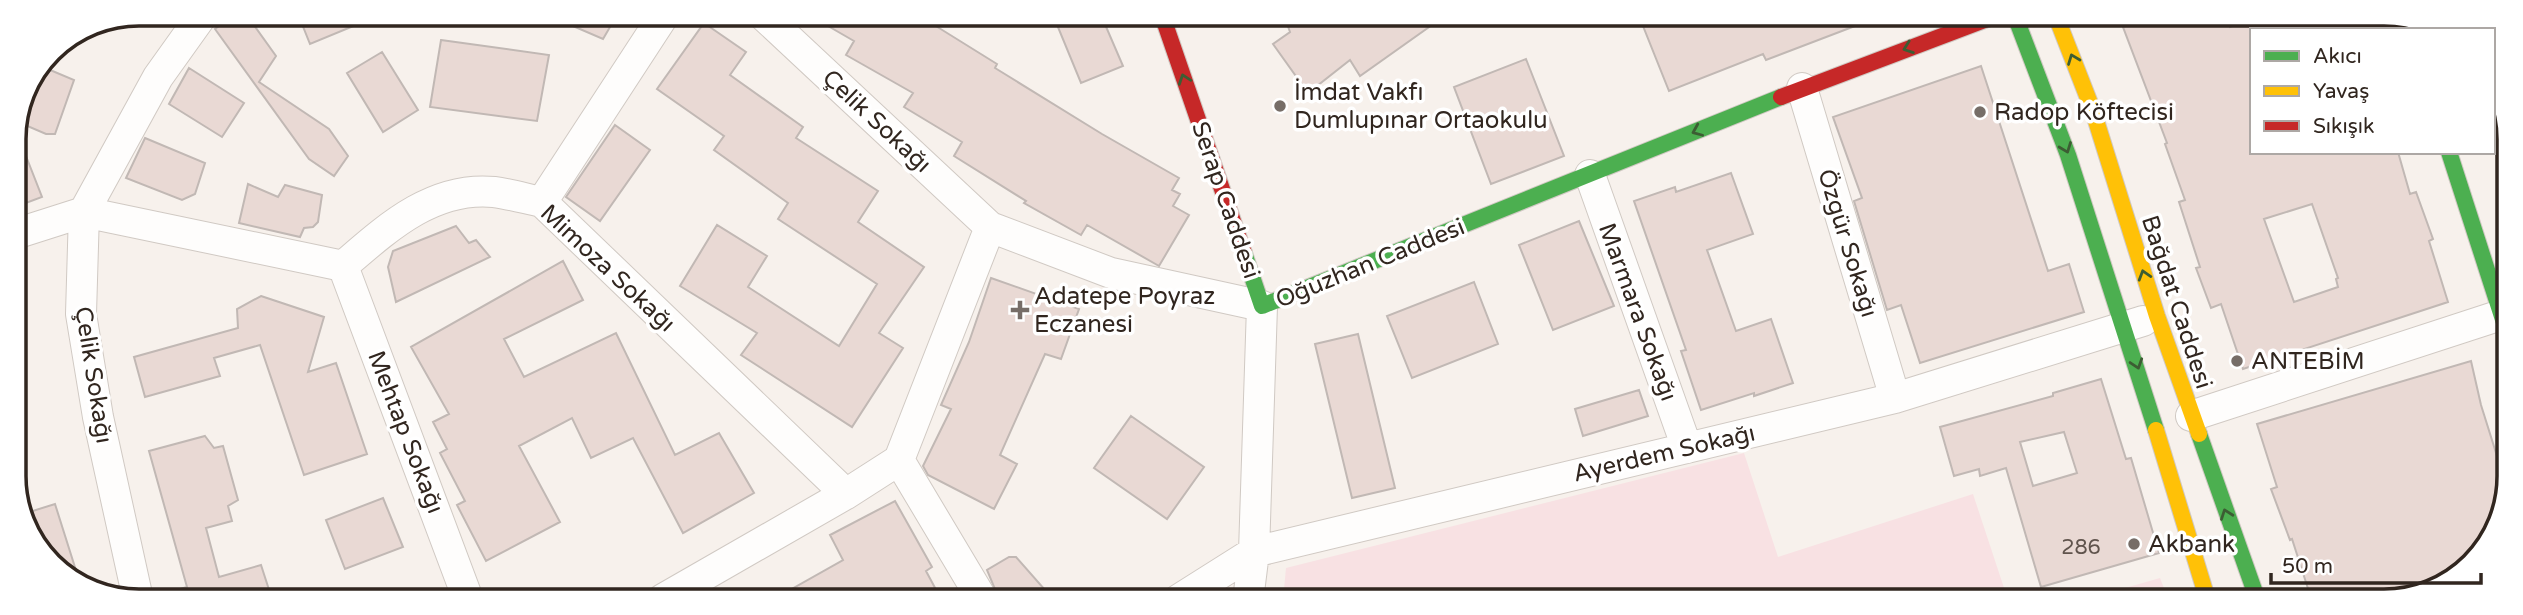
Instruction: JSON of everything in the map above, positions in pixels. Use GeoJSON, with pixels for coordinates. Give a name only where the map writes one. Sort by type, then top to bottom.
{"type":"FeatureCollection","features":[{"type":"Feature","properties":{"kind":"street","name":"Çelik Sokağı"},"geometry":{"type":"LineString","coordinates":[[136,589],[98,417],[81,314],[84,212],[159,77],[195,26]]}},
{"type":"Feature","properties":{"kind":"street"},"geometry":{"type":"LineString","coordinates":[[542,202],[657,26]]}},
{"type":"Feature","properties":{"kind":"street","name":"Çelik Sokağı"},"geometry":{"type":"LineString","coordinates":[[775,26],[990,227]]}},
{"type":"Feature","properties":{"kind":"street","name":"Serap Caddesi"},"geometry":{"type":"LineString","coordinates":[[1166,26],[1262,306],[1254,552],[1249,589]]}},
{"type":"Feature","properties":{"kind":"street","name":"Oğuzhan Caddesi"},"geometry":{"type":"LineString","coordinates":[[990,227],[1111,273],[1262,306],[1590,176],[1802,88],[1968,26]]}},
{"type":"Feature","properties":{"kind":"street"},"geometry":{"type":"LineString","coordinates":[[2019,26],[2068,155],[2124,326],[2204,589]]}},
{"type":"Feature","properties":{"kind":"street","name":"Bağdat Caddesi"},"geometry":{"type":"LineString","coordinates":[[2060,26],[2092,111],[2190,416],[2254,589]]}},
{"type":"Feature","properties":{"kind":"street","name":"Özgür Sokağı"},"geometry":{"type":"LineString","coordinates":[[1802,88],[1895,398]]}},
{"type":"Feature","properties":{"kind":"street"},"geometry":{"type":"LineString","coordinates":[[2450,154],[2497,295]]}},
{"type":"Feature","properties":{"kind":"street","name":"Marmara Sokağı"},"geometry":{"type":"LineString","coordinates":[[1590,176],[1687,448]]}},
{"type":"Feature","properties":{"kind":"street","name":"Mimoza Sokağı"},"geometry":{"type":"LineString","coordinates":[[343,266],[394,222],[447,195],[493,192],[542,202],[846,494]]}},
{"type":"Feature","properties":{"kind":"street"},"geometry":{"type":"LineString","coordinates":[[26,230],[84,212],[343,266]]}},
{"type":"Feature","properties":{"kind":"street"},"geometry":{"type":"LineString","coordinates":[[680,589],[846,494],[899,460],[990,227]]}},
{"type":"Feature","properties":{"kind":"street","name":"Mehtap Sokağı"},"geometry":{"type":"LineString","coordinates":[[343,266],[464,589]]}},
{"type":"Feature","properties":{"kind":"street","name":"Ayerdem Sokağı"},"geometry":{"type":"LineString","coordinates":[[1195,589],[1254,552],[1895,398],[2157,316]]}},
{"type":"Feature","properties":{"kind":"street"},"geometry":{"type":"LineString","coordinates":[[2190,416],[2497,321]]}},
{"type":"Feature","properties":{"kind":"street"},"geometry":{"type":"LineString","coordinates":[[899,460],[976,589]]}},
{"type":"Feature","properties":{"kind":"shaded area"},"geometry":{"type":"Polygon","coordinates":[[[1744,453],[1778,557],[1973,494],[2004,589],[1284,589],[1286,568],[1744,453]]]}},
{"type":"Feature","properties":{"kind":"shaded area"},"geometry":{"type":"Polygon","coordinates":[[[2160,578],[2164,589],[2122,589],[2160,578]]]}},
{"type":"Feature","properties":{"kind":"building"},"geometry":{"type":"Polygon","coordinates":[[[219,26],[255,26],[276,56],[259,82],[329,129],[348,156],[334,176],[309,159],[215,29],[219,26]]]}},
{"type":"Feature","properties":{"kind":"building"},"geometry":{"type":"Polygon","coordinates":[[[303,26],[353,26],[310,44],[303,26]]]}},
{"type":"Feature","properties":{"kind":"building"},"geometry":{"type":"Polygon","coordinates":[[[573,26],[611,26],[603,39],[573,26]]]}},
{"type":"Feature","properties":{"kind":"building"},"geometry":{"type":"Polygon","coordinates":[[[702,26],[708,26],[746,52],[730,75],[803,127],[796,138],[878,191],[858,222],[924,267],[879,333],[903,348],[852,427],[741,355],[757,333],[680,286],[717,225],[767,256],[748,287],[839,346],[877,284],[778,219],[788,203],[714,150],[724,136],[657,89],[702,26]]]}},
{"type":"Feature","properties":{"kind":"building"},"geometry":{"type":"Polygon","coordinates":[[[828,26],[936,26],[997,64],[995,68],[1179,178],[1172,190],[1180,194],[1173,206],[1189,215],[1159,266],[1087,225],[1081,235],[1024,203],[1026,201],[954,156],[962,142],[904,107],[913,93],[846,55],[854,41],[828,26]]]}},
{"type":"Feature","properties":{"kind":"building"},"geometry":{"type":"Polygon","coordinates":[[[1058,26],[1106,26],[1123,66],[1081,83],[1058,26]]]}},
{"type":"Feature","properties":{"kind":"building"},"geometry":{"type":"Polygon","coordinates":[[[1288,26],[1430,26],[1360,76],[1350,60],[1308,93],[1273,44],[1290,32],[1288,26]]]}},
{"type":"Feature","properties":{"kind":"building"},"geometry":{"type":"Polygon","coordinates":[[[1643,26],[1855,26],[1766,60],[1763,54],[1669,91],[1643,26]]]}},
{"type":"Feature","properties":{"kind":"building"},"geometry":{"type":"Polygon","coordinates":[[[2252,26],[2250,154],[2399,154],[2410,194],[2416,192],[2433,239],[2429,241],[2448,302],[2243,369],[2221,304],[2211,308],[2196,268],[2200,267],[2179,202],[2185,200],[2165,144],[2167,143],[2123,27],[2252,26]],[[2312,204],[2264,219],[2294,302],[2338,287],[2338,278],[2312,204]]]}},
{"type":"Feature","properties":{"kind":"building"},"geometry":{"type":"Polygon","coordinates":[[[441,40],[549,55],[537,121],[430,107],[441,40]]]}},
{"type":"Feature","properties":{"kind":"building"},"geometry":{"type":"Polygon","coordinates":[[[382,52],[418,110],[383,132],[347,73],[382,52]]]}},
{"type":"Feature","properties":{"kind":"building"},"geometry":{"type":"Polygon","coordinates":[[[1526,59],[1564,156],[1491,184],[1454,87],[1526,59]]]}},
{"type":"Feature","properties":{"kind":"building"},"geometry":{"type":"Polygon","coordinates":[[[1981,66],[2048,271],[2069,264],[2084,312],[1920,363],[1901,305],[1887,310],[1854,201],[1862,198],[1833,117],[1981,66]]]}},
{"type":"Feature","properties":{"kind":"building"},"geometry":{"type":"Polygon","coordinates":[[[189,68],[244,103],[222,137],[169,104],[189,68]]]}},
{"type":"Feature","properties":{"kind":"building"},"geometry":{"type":"Polygon","coordinates":[[[49,70],[74,80],[55,134],[46,134],[27,126],[38,89],[49,70]]]}},
{"type":"Feature","properties":{"kind":"building"},"geometry":{"type":"Polygon","coordinates":[[[615,125],[650,150],[600,221],[566,197],[615,125]]]}},
{"type":"Feature","properties":{"kind":"building"},"geometry":{"type":"Polygon","coordinates":[[[145,138],[205,163],[195,194],[182,200],[126,178],[145,138]]]}},
{"type":"Feature","properties":{"kind":"building"},"geometry":{"type":"Polygon","coordinates":[[[26,156],[42,197],[26,203],[26,156]]]}},
{"type":"Feature","properties":{"kind":"building"},"geometry":{"type":"Polygon","coordinates":[[[1731,173],[1753,234],[1707,250],[1736,331],[1771,319],[1793,383],[1701,410],[1681,351],[1686,350],[1634,201],[1675,187],[1676,192],[1731,173]]]}},
{"type":"Feature","properties":{"kind":"building"},"geometry":{"type":"Polygon","coordinates":[[[248,184],[278,197],[285,185],[322,195],[318,222],[313,227],[304,228],[300,237],[239,223],[248,184]]]}},
{"type":"Feature","properties":{"kind":"building"},"geometry":{"type":"Polygon","coordinates":[[[1579,221],[1614,306],[1553,330],[1519,245],[1579,221]]]}},
{"type":"Feature","properties":{"kind":"building"},"geometry":{"type":"Polygon","coordinates":[[[456,226],[469,243],[476,240],[490,257],[396,302],[388,267],[393,251],[456,226]]]}},
{"type":"Feature","properties":{"kind":"building"},"geometry":{"type":"Polygon","coordinates":[[[563,261],[583,300],[504,339],[524,377],[616,333],[675,455],[719,433],[754,493],[683,533],[633,438],[591,458],[572,418],[519,446],[560,522],[486,561],[457,505],[465,501],[440,453],[447,449],[433,422],[449,414],[411,347],[563,261]]]}},
{"type":"Feature","properties":{"kind":"building"},"geometry":{"type":"Polygon","coordinates":[[[991,278],[1079,309],[1061,359],[1045,354],[1000,455],[1017,464],[994,509],[928,475],[923,466],[951,409],[941,405],[969,342],[991,278]]]}},
{"type":"Feature","properties":{"kind":"building"},"geometry":{"type":"Polygon","coordinates":[[[1474,282],[1498,344],[1412,378],[1387,316],[1474,282]]]}},
{"type":"Feature","properties":{"kind":"building"},"geometry":{"type":"Polygon","coordinates":[[[261,296],[324,317],[308,372],[336,363],[367,454],[304,475],[260,345],[214,358],[220,376],[145,397],[134,357],[238,328],[237,309],[261,296]]]}},
{"type":"Feature","properties":{"kind":"building"},"geometry":{"type":"Polygon","coordinates":[[[1358,334],[1395,488],[1352,498],[1315,344],[1358,334]]]}},
{"type":"Feature","properties":{"kind":"building"},"geometry":{"type":"Polygon","coordinates":[[[2471,361],[2497,456],[2495,498],[2482,533],[2458,561],[2440,574],[2406,587],[2308,589],[2292,539],[2290,540],[2271,489],[2277,487],[2257,424],[2471,361]]]}},
{"type":"Feature","properties":{"kind":"building"},"geometry":{"type":"Polygon","coordinates":[[[2101,379],[2126,459],[2131,458],[2159,553],[2041,587],[2006,468],[1980,476],[1979,469],[1954,476],[1940,427],[2053,396],[2053,393],[2101,379]],[[2064,432],[2020,442],[2033,486],[2077,473],[2064,432]]]}},
{"type":"Feature","properties":{"kind":"building"},"geometry":{"type":"Polygon","coordinates":[[[1639,390],[1648,416],[1583,436],[1575,409],[1639,390]]]}},
{"type":"Feature","properties":{"kind":"building"},"geometry":{"type":"Polygon","coordinates":[[[1131,416],[1204,467],[1167,519],[1094,468],[1131,416]]]}},
{"type":"Feature","properties":{"kind":"building"},"geometry":{"type":"Polygon","coordinates":[[[205,436],[214,448],[223,446],[238,500],[228,506],[232,521],[206,528],[219,577],[261,565],[269,589],[180,589],[187,587],[149,451],[205,436]]]}},
{"type":"Feature","properties":{"kind":"building"},"geometry":{"type":"Polygon","coordinates":[[[383,498],[403,547],[345,569],[326,520],[383,498]]]}},
{"type":"Feature","properties":{"kind":"building"},"geometry":{"type":"Polygon","coordinates":[[[895,501],[932,567],[926,571],[936,589],[792,589],[843,560],[830,535],[895,501]]]}},
{"type":"Feature","properties":{"kind":"building"},"geometry":{"type":"Polygon","coordinates":[[[55,504],[76,570],[49,545],[32,511],[55,504]]]}},
{"type":"Feature","properties":{"kind":"building"},"geometry":{"type":"Polygon","coordinates":[[[1009,557],[1016,557],[1044,589],[995,589],[987,570],[1009,557]]]}},
{"type":"Feature","properties":{"kind":"traffic: fast"},"geometry":{"type":"LineString","coordinates":[[2019,26],[2068,155],[2156,430]]}},
{"type":"Feature","properties":{"kind":"traffic: fast"},"geometry":{"type":"LineString","coordinates":[[1244,253],[1262,306],[1781,97]]}},
{"type":"Feature","properties":{"kind":"traffic: fast"},"geometry":{"type":"LineString","coordinates":[[2450,154],[2497,301]]}},
{"type":"Feature","properties":{"kind":"traffic: fast"},"geometry":{"type":"LineString","coordinates":[[2199,434],[2254,589]]}},
{"type":"Feature","properties":{"kind":"traffic: slow"},"geometry":{"type":"LineString","coordinates":[[2060,26],[2093,111],[2157,316],[2199,434]]}},
{"type":"Feature","properties":{"kind":"traffic: slow"},"geometry":{"type":"LineString","coordinates":[[2156,430],[2204,589]]}},
{"type":"Feature","properties":{"kind":"traffic: jam"},"geometry":{"type":"LineString","coordinates":[[1166,26],[1244,253]]}},
{"type":"Feature","properties":{"kind":"traffic: jam"},"geometry":{"type":"LineString","coordinates":[[1781,97],[1969,26]]}},
{"type":"Feature","properties":{"kind":"place","name":"İmdat Vakfı Dumlupınar Ortaokulu"},"geometry":{"type":"Point","coordinates":[1280,106]}},
{"type":"Feature","properties":{"kind":"place","name":"Radop Köftecisi"},"geometry":{"type":"Point","coordinates":[1980,112]}},
{"type":"Feature","properties":{"kind":"place","name":"Adatepe Poyraz Eczanesi"},"geometry":{"type":"Point","coordinates":[1020,310]}},
{"type":"Feature","properties":{"kind":"place","name":"ANTEBİM"},"geometry":{"type":"Point","coordinates":[2237,361]}},
{"type":"Feature","properties":{"kind":"place","name":"Akbank"},"geometry":{"type":"Point","coordinates":[2134,544]}}]}
